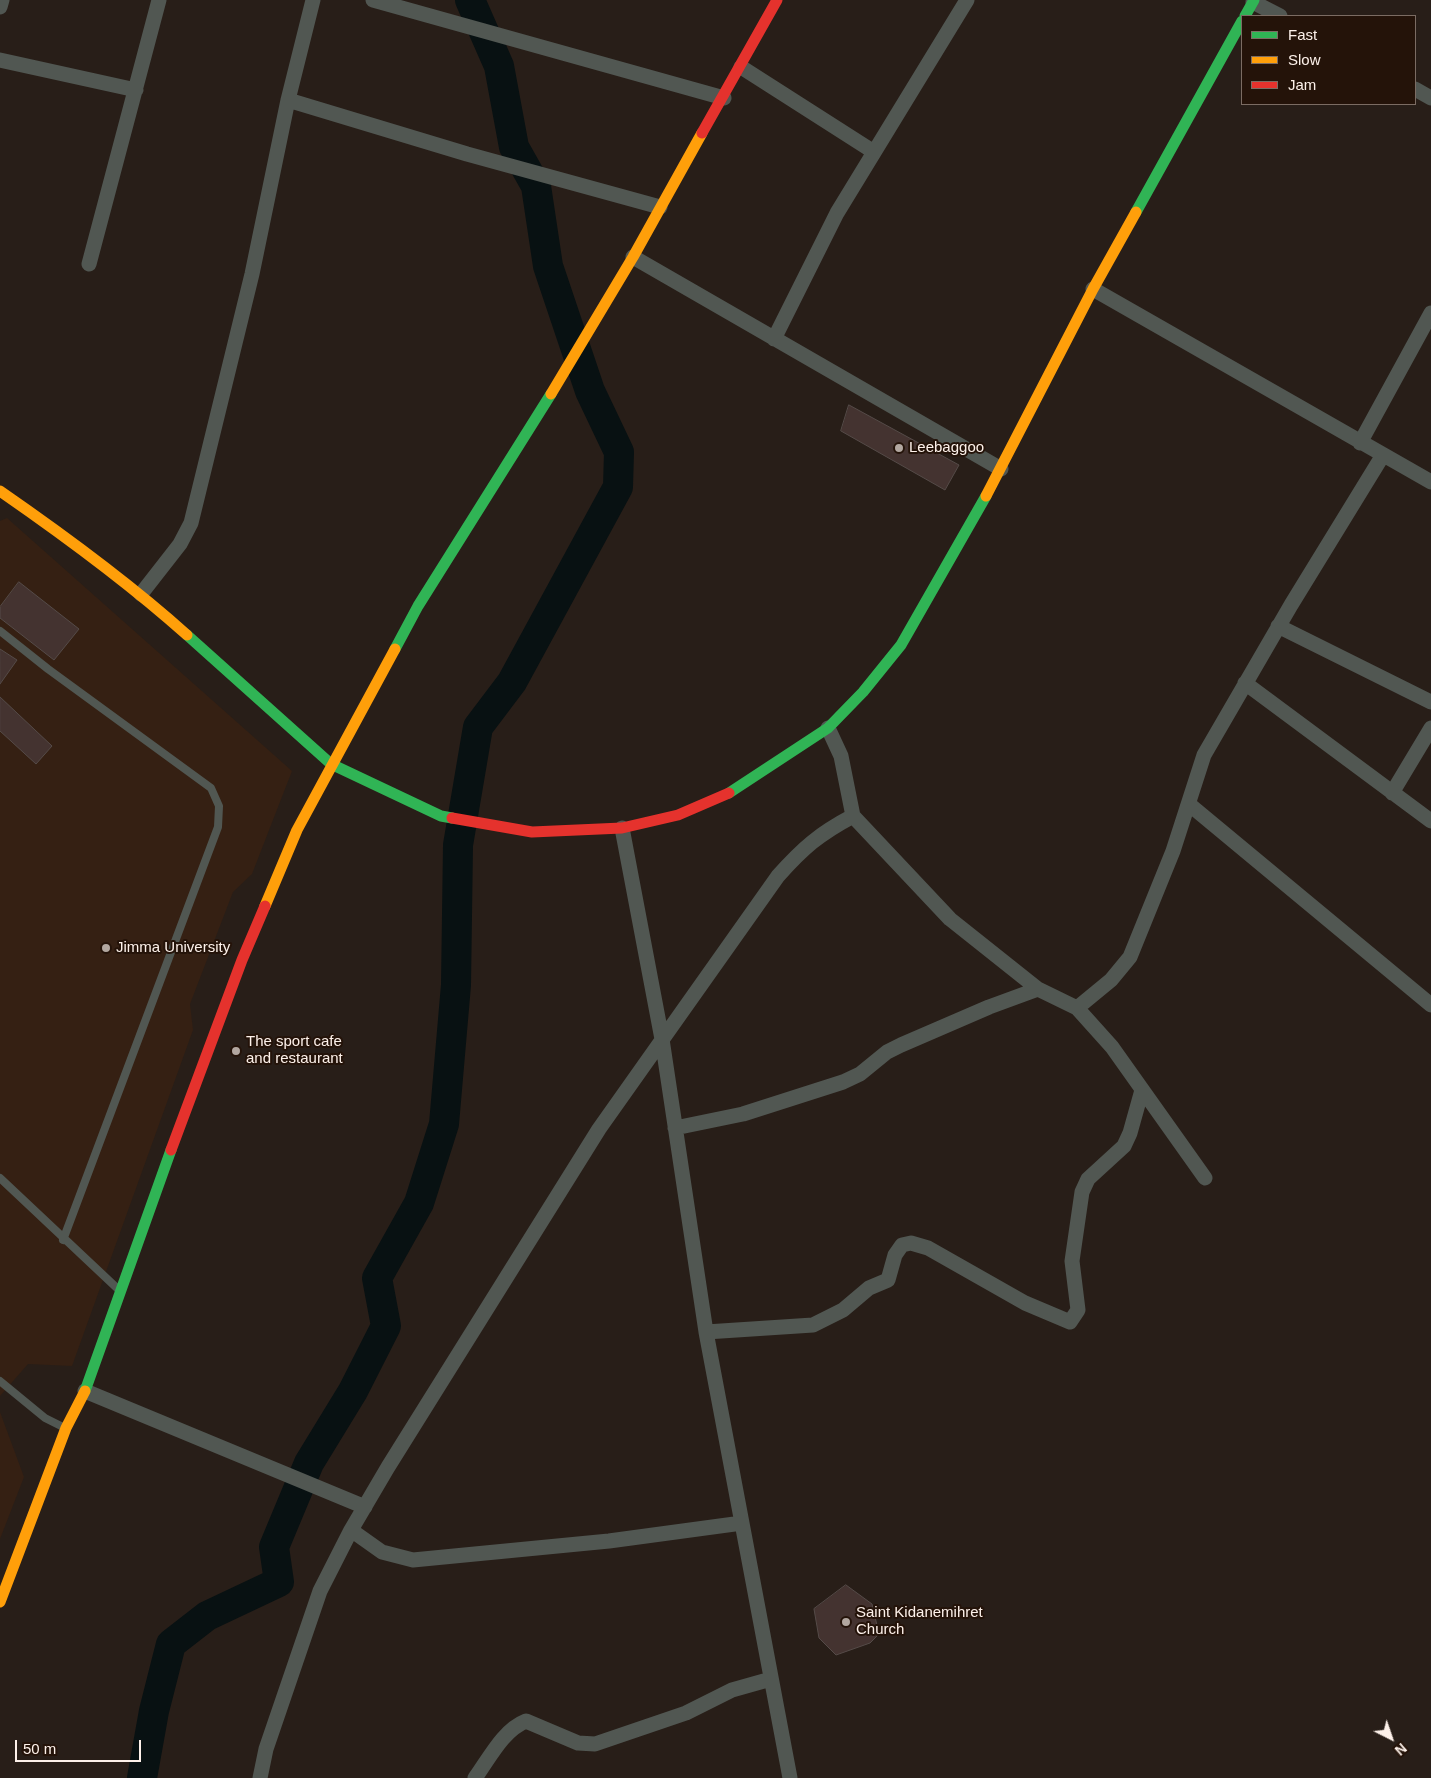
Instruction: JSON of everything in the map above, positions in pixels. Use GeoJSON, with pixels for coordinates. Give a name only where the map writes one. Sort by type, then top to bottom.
{"type":"FeatureCollection","features":[{"type":"Feature","properties":{"kind":"street"},"geometry":{"type":"LineString","coordinates":[[0,7],[2,0]]}},
{"type":"Feature","properties":{"kind":"street"},"geometry":{"type":"LineString","coordinates":[[89,264],[159,0]]}},
{"type":"Feature","properties":{"kind":"street"},"geometry":{"type":"LineString","coordinates":[[142,594],[180,544],[191,523],[252,274],[288,100],[313,0]]}},
{"type":"Feature","properties":{"kind":"street"},"geometry":{"type":"LineString","coordinates":[[373,0],[724,98]]}},
{"type":"Feature","properties":{"kind":"street"},"geometry":{"type":"LineString","coordinates":[[0,1602],[66,1428],[85,1390],[242,960],[298,830],[331,764],[418,606],[529,431],[633,257],[778,0]]}},
{"type":"Feature","properties":{"kind":"street"},"geometry":{"type":"LineString","coordinates":[[774,338],[837,212],[967,0]]}},
{"type":"Feature","properties":{"kind":"street"},"geometry":{"type":"LineString","coordinates":[[1246,15],[1254,1],[1278,15]]}},
{"type":"Feature","properties":{"kind":"street"},"geometry":{"type":"LineString","coordinates":[[0,491],[60,532],[142,594],[331,764],[441,816],[524,831],[622,828],[678,815],[737,790],[828,728],[863,692],[901,645],[1001,470],[1093,289],[1241,23]]}},
{"type":"Feature","properties":{"kind":"street"},"geometry":{"type":"LineString","coordinates":[[0,60],[136,90]]}},
{"type":"Feature","properties":{"kind":"street"},"geometry":{"type":"LineString","coordinates":[[741,67],[874,152]]}},
{"type":"Feature","properties":{"kind":"street"},"geometry":{"type":"LineString","coordinates":[[1416,90],[1431,98]]}},
{"type":"Feature","properties":{"kind":"street"},"geometry":{"type":"LineString","coordinates":[[288,100],[467,154],[660,207]]}},
{"type":"Feature","properties":{"kind":"street"},"geometry":{"type":"LineString","coordinates":[[633,257],[1001,470]]}},
{"type":"Feature","properties":{"kind":"street"},"geometry":{"type":"LineString","coordinates":[[1093,289],[1360,444],[1431,482]]}},
{"type":"Feature","properties":{"kind":"street"},"geometry":{"type":"LineString","coordinates":[[1360,444],[1431,313]]}},
{"type":"Feature","properties":{"kind":"street"},"geometry":{"type":"LineString","coordinates":[[1076,1008],[1111,980],[1130,957],[1174,851],[1190,805],[1204,755],[1278,626],[1383,455]]}},
{"type":"Feature","properties":{"kind":"street"},"geometry":{"type":"LineString","coordinates":[[1278,626],[1431,702]]}},
{"type":"Feature","properties":{"kind":"street"},"geometry":{"type":"LineString","coordinates":[[1245,682],[1431,822]]}},
{"type":"Feature","properties":{"kind":"street"},"geometry":{"type":"LineString","coordinates":[[828,728],[841,756],[853,816],[950,919],[1038,989],[1076,1008],[1112,1047],[1205,1178]]}},
{"type":"Feature","properties":{"kind":"street"},"geometry":{"type":"LineString","coordinates":[[1392,793],[1431,728]]}},
{"type":"Feature","properties":{"kind":"street"},"geometry":{"type":"LineString","coordinates":[[1190,805],[1265,865],[1431,1005]]}},
{"type":"Feature","properties":{"kind":"street"},"geometry":{"type":"LineString","coordinates":[[260,1778],[266,1749],[320,1591],[364,1507],[599,1129],[662,1039],[778,876],[801,850],[824,832],[853,816]]}},
{"type":"Feature","properties":{"kind":"street"},"geometry":{"type":"LineString","coordinates":[[622,828],[662,1039],[706,1332],[790,1778]]}},
{"type":"Feature","properties":{"kind":"street"},"geometry":{"type":"LineString","coordinates":[[675,1128],[743,1114],[843,1082],[860,1074],[888,1052],[901,1045],[989,1007],[1038,989]]}},
{"type":"Feature","properties":{"kind":"street"},"geometry":{"type":"LineString","coordinates":[[706,1332],[813,1325],[843,1310],[869,1288],[888,1280],[895,1255],[902,1245],[911,1244],[928,1248],[1024,1303],[1070,1322],[1078,1310],[1072,1261],[1082,1192],[1088,1179],[1124,1146],[1130,1133],[1142,1090]]}},
{"type":"Feature","properties":{"kind":"street"},"geometry":{"type":"LineString","coordinates":[[85,1390],[364,1507]]}},
{"type":"Feature","properties":{"kind":"street"},"geometry":{"type":"LineString","coordinates":[[351,1530],[382,1552],[413,1560],[609,1541],[742,1522]]}},
{"type":"Feature","properties":{"kind":"street"},"geometry":{"type":"LineString","coordinates":[[475,1778],[506,1735],[516,1725],[526,1721],[578,1743],[595,1744],[686,1713],[732,1690],[771,1679]]}},
{"type":"Feature","properties":{"kind":"lane"},"geometry":{"type":"LineString","coordinates":[[0,631],[48,669],[211,788],[219,806],[218,827],[63,1240]]}},
{"type":"Feature","properties":{"kind":"lane"},"geometry":{"type":"LineString","coordinates":[[0,1178],[63,1240],[120,1291]]}},
{"type":"Feature","properties":{"kind":"lane"},"geometry":{"type":"LineString","coordinates":[[0,1381],[44,1418],[66,1428]]}},
{"type":"Feature","properties":{"kind":"shaded area","name":"Jimma University"},"geometry":{"type":"Polygon","coordinates":[[[7,518],[292,771],[252,874],[233,892],[190,1004],[193,1030],[72,1366],[28,1364],[0,1396],[0,521],[7,518]]]}},
{"type":"Feature","properties":{"kind":"shaded area"},"geometry":{"type":"Polygon","coordinates":[[[0,1412],[24,1477],[0,1539],[0,1412]]]}},
{"type":"Feature","properties":{"kind":"building","name":"Leebaggoo"},"geometry":{"type":"Polygon","coordinates":[[[849,405],[959,465],[945,490],[841,431],[849,405]]]}},
{"type":"Feature","properties":{"kind":"building"},"geometry":{"type":"Polygon","coordinates":[[[19,582],[79,629],[54,660],[0,618],[0,607],[19,582]]]}},
{"type":"Feature","properties":{"kind":"building"},"geometry":{"type":"Polygon","coordinates":[[[0,649],[17,660],[0,684],[0,649]]]}},
{"type":"Feature","properties":{"kind":"building"},"geometry":{"type":"Polygon","coordinates":[[[0,697],[52,746],[36,764],[0,731],[0,697]]]}},
{"type":"Feature","properties":{"kind":"building","name":"Saint Kidanemihret Church"},"geometry":{"type":"Polygon","coordinates":[[[846,1585],[872,1604],[879,1634],[870,1643],[836,1655],[819,1638],[814,1609],[846,1585]]]}},
{"type":"Feature","properties":{"kind":"waterway"},"geometry":{"type":"LineString","coordinates":[[142,1778],[154,1711],[171,1644],[207,1616],[279,1582],[274,1547],[309,1463],[353,1391],[386,1326],[377,1278],[419,1203],[444,1124],[456,985],[458,845],[478,727],[512,682],[618,487],[619,452],[590,391],[548,266],[536,186],[514,147],[499,66],[470,0]]}},
{"type":"Feature","properties":{"kind":"traffic: fast"},"geometry":{"type":"LineString","coordinates":[[1246,15],[1254,0]]}},
{"type":"Feature","properties":{"kind":"traffic: fast"},"geometry":{"type":"LineString","coordinates":[[1136,212],[1241,23]]}},
{"type":"Feature","properties":{"kind":"traffic: fast"},"geometry":{"type":"LineString","coordinates":[[395,649],[418,606],[551,394]]}},
{"type":"Feature","properties":{"kind":"traffic: fast"},"geometry":{"type":"LineString","coordinates":[[729,793],[828,728],[863,692],[901,645],[986,496]]}},
{"type":"Feature","properties":{"kind":"traffic: fast"},"geometry":{"type":"LineString","coordinates":[[187,635],[331,764],[441,816],[452,818]]}},
{"type":"Feature","properties":{"kind":"traffic: fast"},"geometry":{"type":"LineString","coordinates":[[85,1391],[171,1150]]}},
{"type":"Feature","properties":{"kind":"traffic: slow"},"geometry":{"type":"LineString","coordinates":[[551,394],[633,257],[702,133]]}},
{"type":"Feature","properties":{"kind":"traffic: slow"},"geometry":{"type":"LineString","coordinates":[[986,496],[1093,289],[1136,212]]}},
{"type":"Feature","properties":{"kind":"traffic: slow"},"geometry":{"type":"LineString","coordinates":[[0,491],[96,560],[187,635]]}},
{"type":"Feature","properties":{"kind":"traffic: slow"},"geometry":{"type":"LineString","coordinates":[[265,906],[297,830],[395,649]]}},
{"type":"Feature","properties":{"kind":"traffic: slow"},"geometry":{"type":"LineString","coordinates":[[0,1602],[66,1428],[85,1391]]}},
{"type":"Feature","properties":{"kind":"traffic: jam"},"geometry":{"type":"LineString","coordinates":[[702,133],[777,0]]}},
{"type":"Feature","properties":{"kind":"traffic: jam"},"geometry":{"type":"LineString","coordinates":[[452,818],[532,832],[622,828],[678,815],[729,793]]}},
{"type":"Feature","properties":{"kind":"traffic: jam"},"geometry":{"type":"LineString","coordinates":[[171,1150],[242,960],[265,906]]}},
{"type":"Feature","properties":{"kind":"place","name":"Leebaggoo"},"geometry":{"type":"Point","coordinates":[899,448]}},
{"type":"Feature","properties":{"kind":"place","name":"Jimma University"},"geometry":{"type":"Point","coordinates":[106,948]}},
{"type":"Feature","properties":{"kind":"place","name":"The sport cafe and restaurant"},"geometry":{"type":"Point","coordinates":[236,1051]}},
{"type":"Feature","properties":{"kind":"place","name":"Saint Kidanemihret Church"},"geometry":{"type":"Point","coordinates":[846,1622]}}]}
